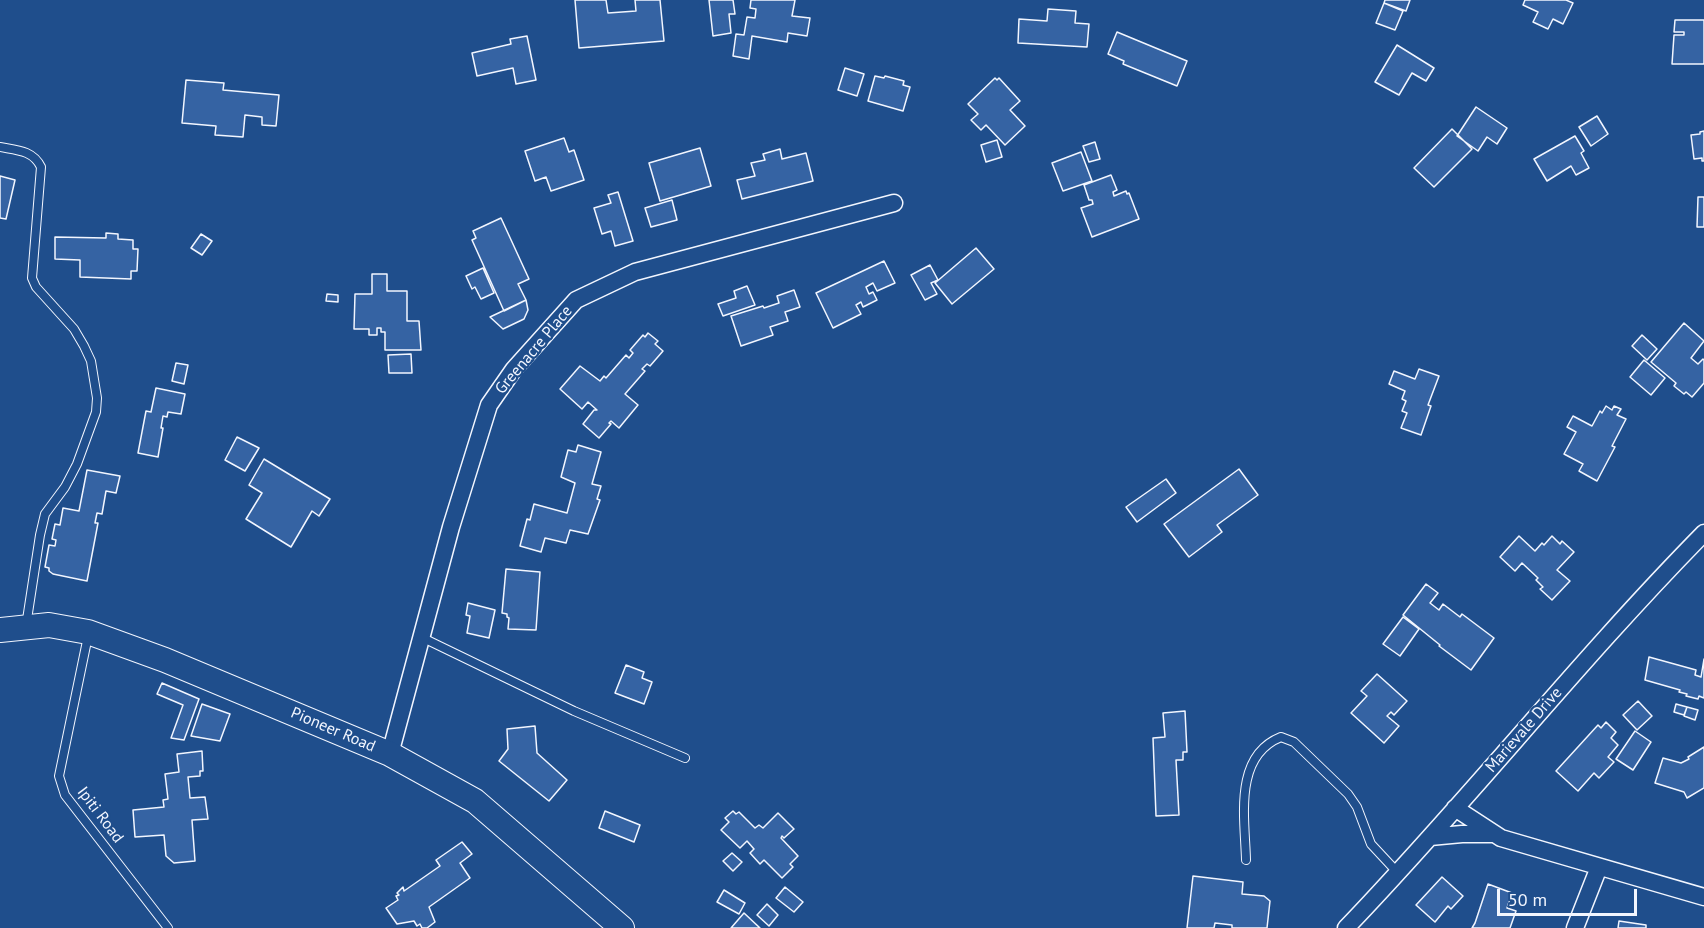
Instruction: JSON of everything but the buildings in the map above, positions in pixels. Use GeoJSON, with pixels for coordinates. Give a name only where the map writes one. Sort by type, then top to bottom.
{"type":"FeatureCollection","features":[{"type":"Feature","properties":{"kind":"main road","name":"Pioneer Road"},"geometry":{"type":"LineString","coordinates":[[0,630],[49,625],[88,632],[165,660],[390,754],[475,801],[622,928]]}},
{"type":"Feature","properties":{"kind":"street","name":"Greenacre Place"},"geometry":{"type":"LineString","coordinates":[[390,754],[451,527],[489,405],[514,369],[576,300],[635,272],[894,203]]}},
{"type":"Feature","properties":{"kind":"street","name":"Marievale Drive"},"geometry":{"type":"LineString","coordinates":[[1346,928],[1398,874],[1557,691],[1704,533]]}},
{"type":"Feature","properties":{"kind":"street"},"geometry":{"type":"LineString","coordinates":[[1455,808],[1493,834],[1519,844],[1704,897]]}},
{"type":"Feature","properties":{"kind":"street"},"geometry":{"type":"LineString","coordinates":[[1430,837],[1493,834]]}},
{"type":"Feature","properties":{"kind":"street"},"geometry":{"type":"LineString","coordinates":[[1575,928],[1599,867]]}},
{"type":"Feature","properties":{"kind":"lane"},"geometry":{"type":"LineString","coordinates":[[0,147],[30,153],[37,159],[40,166],[32,278],[36,287],[74,329],[84,346],[91,361],[97,398],[92,422],[77,464],[64,488],[45,514],[26,626]]}},
{"type":"Feature","properties":{"kind":"lane","name":"Ipiti Road"},"geometry":{"type":"LineString","coordinates":[[88,632],[59,776],[65,795],[168,928]]}},
{"type":"Feature","properties":{"kind":"lane"},"geometry":{"type":"LineString","coordinates":[[421,637],[574,711],[685,758]]}},
{"type":"Feature","properties":{"kind":"lane"},"geometry":{"type":"LineString","coordinates":[[1246,860],[1244,789],[1246,781],[1260,751],[1269,742],[1281,737],[1294,742],[1348,794],[1357,807],[1371,844],[1398,874]]}}]}
